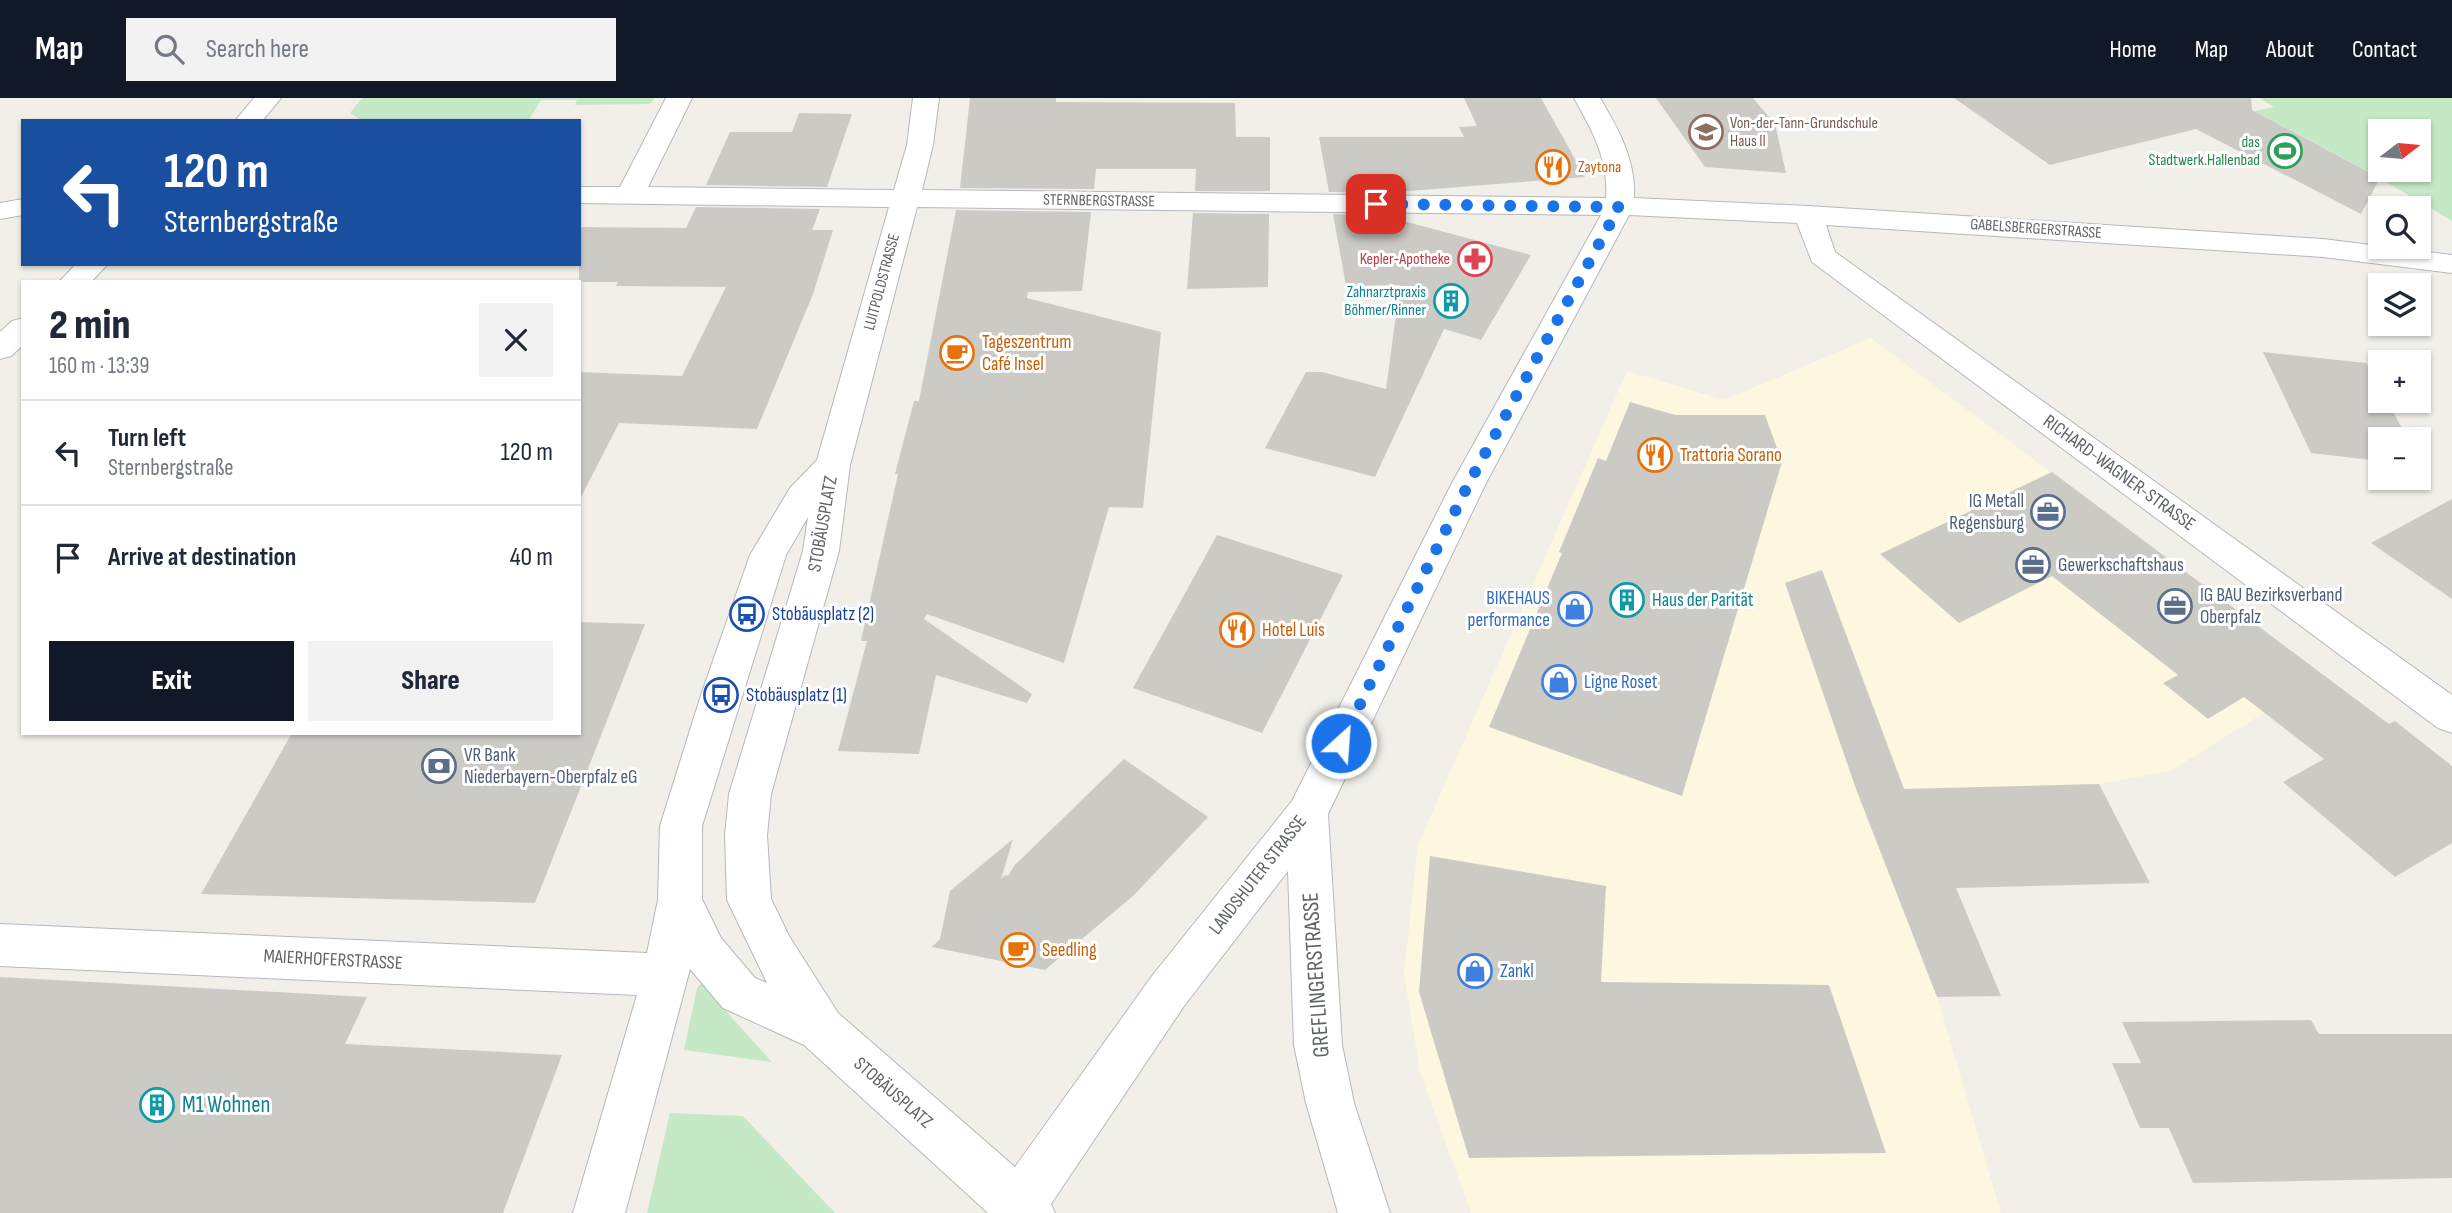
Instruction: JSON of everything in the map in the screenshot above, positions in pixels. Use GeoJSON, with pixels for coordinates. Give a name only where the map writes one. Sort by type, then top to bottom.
{"type":"FeatureCollection","features":[{"type":"Feature","properties":{"kind":"street"},"geometry":{"type":"LineString","coordinates":[[250,119],[268,98]]}},
{"type":"Feature","properties":{"kind":"street"},"geometry":{"type":"LineString","coordinates":[[630,195],[679,98]]}},
{"type":"Feature","properties":{"kind":"street","name":"LUITPOLDSTRASSE"},"geometry":{"type":"LineString","coordinates":[[833,465],[920,145],[926,98]]}},
{"type":"Feature","properties":{"kind":"street","name":"LANDSHUTER STRASSE"},"geometry":{"type":"LineString","coordinates":[[1021,1210],[1168,991],[1307,814],[1469,483],[1619,207],[1621,169],[1612,140],[1587,98]]}},
{"type":"Feature","properties":{"kind":"street","name":"STERNBERGSTRASSE"},"geometry":{"type":"LineString","coordinates":[[581,195],[1619,207]]}},
{"type":"Feature","properties":{"kind":"street"},"geometry":{"type":"LineString","coordinates":[[0,211],[21,207]]}},
{"type":"Feature","properties":{"kind":"street","name":"GABELSBERGERSTRASSE"},"geometry":{"type":"LineString","coordinates":[[1619,207],[1808,214],[2323,248],[2452,264]]}},
{"type":"Feature","properties":{"kind":"street","name":"RICHARD-WAGNER-STRASSE"},"geometry":{"type":"LineString","coordinates":[[1808,214],[1822,256],[2452,717]]}},
{"type":"Feature","properties":{"kind":"street"},"geometry":{"type":"LineString","coordinates":[[76,280],[91,266]]}},
{"type":"Feature","properties":{"kind":"street"},"geometry":{"type":"LineString","coordinates":[[0,349],[21,330]]}},
{"type":"Feature","properties":{"kind":"street","name":"STOBÄUSPLATZ"},"geometry":{"type":"LineString","coordinates":[[599,1213],[666,975],[680,900],[681,827],[747,614],[768,555],[803,497],[833,465]]}},
{"type":"Feature","properties":{"kind":"street","name":"STOBÄUSPLATZ"},"geometry":{"type":"LineString","coordinates":[[833,465],[821,551],[750,794],[746,835],[749,900],[773,951],[821,1029],[1021,1210]]}},
{"type":"Feature","properties":{"kind":"street","name":"GREFLINGERSTRASSE"},"geometry":{"type":"LineString","coordinates":[[1307,814],[1318,1045],[1330,1103],[1364,1213]]}},
{"type":"Feature","properties":{"kind":"street"},"geometry":{"type":"LineString","coordinates":[[680,900],[705,953],[738,993],[821,1029]]}},
{"type":"Feature","properties":{"kind":"street","name":"MAIERHOFERSTRASSE"},"geometry":{"type":"LineString","coordinates":[[0,945],[666,975]]}},
{"type":"Feature","properties":{"kind":"shaded area"},"geometry":{"type":"Polygon","coordinates":[[[1871,338],[2324,676],[2170,771],[2099,784],[1857,790],[1937,997],[2001,1213],[1471,1213],[1420,1072],[1404,974],[1418,845],[1627,371],[1724,400],[1871,338]]]}},
{"type":"Feature","properties":{"kind":"green space"},"geometry":{"type":"Polygon","coordinates":[[[362,98],[655,98],[650,104],[575,105],[577,100],[541,100],[529,119],[359,119],[350,113],[362,98]]]}},
{"type":"Feature","properties":{"kind":"green space"},"geometry":{"type":"Polygon","coordinates":[[[2260,98],[2452,98],[2452,221],[2431,209],[2431,196],[2410,196],[2386,182],[2431,182],[2431,119],[2368,119],[2368,171],[2254,111],[2274,107],[2260,98]]]}},
{"type":"Feature","properties":{"kind":"green space"},"geometry":{"type":"Polygon","coordinates":[[[702,982],[710,987],[724,1009],[772,1062],[684,1050],[697,988],[702,982]]]}},
{"type":"Feature","properties":{"kind":"green space"},"geometry":{"type":"Polygon","coordinates":[[[670,1113],[743,1116],[835,1213],[647,1213],[670,1113]]]}},
{"type":"Feature","properties":{"kind":"building"},"geometry":{"type":"Polygon","coordinates":[[[970,98],[1056,98],[1056,102],[1235,103],[1236,137],[1270,137],[1270,191],[1195,191],[1196,169],[1096,169],[1094,189],[960,188],[970,98]]]}},
{"type":"Feature","properties":{"kind":"building"},"geometry":{"type":"Polygon","coordinates":[[[1464,98],[1541,98],[1585,177],[1384,193],[1329,192],[1319,137],[1464,137],[1459,127],[1477,126],[1464,98]]]}},
{"type":"Feature","properties":{"kind":"building"},"geometry":{"type":"Polygon","coordinates":[[[1656,98],[1753,98],[1775,124],[1786,173],[1705,167],[1656,98]]]}},
{"type":"Feature","properties":{"kind":"building","name":"das Stadtwerk.Hallenbad"},"geometry":{"type":"Polygon","coordinates":[[[1954,98],[2251,98],[2252,110],[2368,172],[2368,182],[2378,182],[2368,196],[2361,214],[2196,129],[2050,165],[1954,98]]]}},
{"type":"Feature","properties":{"kind":"building"},"geometry":{"type":"Polygon","coordinates":[[[799,113],[852,114],[827,187],[706,185],[730,132],[792,132],[799,113]]]}},
{"type":"Feature","properties":{"kind":"building"},"geometry":{"type":"Polygon","coordinates":[[[696,207],[820,209],[812,230],[833,230],[813,294],[757,429],[619,423],[581,497],[581,372],[682,376],[726,287],[616,286],[618,282],[581,282],[581,227],[686,228],[696,207]]]}},
{"type":"Feature","properties":{"kind":"building"},"geometry":{"type":"Polygon","coordinates":[[[956,210],[1091,212],[1082,291],[1028,292],[1027,298],[1161,332],[1143,508],[1109,507],[1064,663],[927,614],[924,619],[1032,694],[1027,703],[936,675],[919,754],[838,751],[867,641],[861,641],[898,474],[895,474],[914,401],[919,401],[956,210]]]}},
{"type":"Feature","properties":{"kind":"building"},"geometry":{"type":"Polygon","coordinates":[[[1193,213],[1269,214],[1268,287],[1187,289],[1193,213]]]}},
{"type":"Feature","properties":{"kind":"building"},"geometry":{"type":"Polygon","coordinates":[[[1333,214],[1381,215],[1531,255],[1481,340],[1444,329],[1375,477],[1265,448],[1306,372],[1322,372],[1386,389],[1400,285],[1346,286],[1333,214]]]}},
{"type":"Feature","properties":{"kind":"building"},"geometry":{"type":"Polygon","coordinates":[[[2263,352],[2366,363],[2368,413],[2394,413],[2401,427],[2368,427],[2368,460],[2311,453],[2263,352]]]}},
{"type":"Feature","properties":{"kind":"building","name":"Haus der Parität"},"geometry":{"type":"Polygon","coordinates":[[[1630,402],[1675,415],[1765,415],[1782,462],[1682,796],[1489,727],[1562,553],[1559,552],[1598,458],[1606,461],[1630,402]]]}},
{"type":"Feature","properties":{"kind":"building"},"geometry":{"type":"Polygon","coordinates":[[[2052,472],[2389,724],[2395,721],[2452,766],[2452,843],[2395,877],[2283,782],[2324,759],[2244,697],[2208,719],[2163,683],[2178,675],[2052,576],[1959,623],[1880,554],[2052,472]]]}},
{"type":"Feature","properties":{"kind":"building"},"geometry":{"type":"Polygon","coordinates":[[[2452,499],[2452,599],[2371,543],[2452,499]]]}},
{"type":"Feature","properties":{"kind":"building","name":"Hotel Luis"},"geometry":{"type":"Polygon","coordinates":[[[1217,535],[1343,575],[1262,733],[1133,688],[1217,535]]]}},
{"type":"Feature","properties":{"kind":"building"},"geometry":{"type":"Polygon","coordinates":[[[1822,570],[1904,789],[2099,784],[2150,883],[1956,888],[2001,996],[1937,997],[1856,789],[1785,583],[1822,570]]]}},
{"type":"Feature","properties":{"kind":"building"},"geometry":{"type":"Polygon","coordinates":[[[581,622],[645,624],[535,903],[201,894],[291,735],[581,735],[581,622]]]}},
{"type":"Feature","properties":{"kind":"building"},"geometry":{"type":"Polygon","coordinates":[[[1124,759],[1208,817],[1133,896],[1045,970],[932,947],[940,939],[950,891],[1013,839],[1001,879],[1005,875],[1008,876],[1014,866],[1124,759]]]}},
{"type":"Feature","properties":{"kind":"building"},"geometry":{"type":"Polygon","coordinates":[[[1430,856],[1606,886],[1601,982],[1829,985],[1886,1153],[1469,1158],[1419,992],[1430,856]]]}},
{"type":"Feature","properties":{"kind":"building","name":"M1 Wohnen"},"geometry":{"type":"Polygon","coordinates":[[[0,977],[367,997],[345,1044],[562,1055],[503,1213],[0,1213],[0,977]]]}},
{"type":"Feature","properties":{"kind":"building"},"geometry":{"type":"Polygon","coordinates":[[[2311,1020],[2319,1034],[2452,1034],[2452,1178],[2193,1183],[2169,1128],[2140,1128],[2112,1063],[2141,1063],[2122,1022],[2311,1020]]]}},
{"type":"Feature","properties":{"kind":"place","name":"Von-der-Tann-Grundschule Haus II"},"geometry":{"type":"Point","coordinates":[1706,132]}},
{"type":"Feature","properties":{"kind":"place","name":"das Stadtwerk.Hallenbad"},"geometry":{"type":"Point","coordinates":[2285,151]}},
{"type":"Feature","properties":{"kind":"place","name":"Zaytona"},"geometry":{"type":"Point","coordinates":[1553,167]}},
{"type":"Feature","properties":{"kind":"place","name":"Kepler-Apotheke"},"geometry":{"type":"Point","coordinates":[1475,259]}},
{"type":"Feature","properties":{"kind":"place","name":"Zahnarztpraxis Böhmer/Rinner"},"geometry":{"type":"Point","coordinates":[1451,301]}},
{"type":"Feature","properties":{"kind":"place","name":"Tageszentrum Café Insel"},"geometry":{"type":"Point","coordinates":[957,353]}},
{"type":"Feature","properties":{"kind":"place","name":"Trattoria Sorano"},"geometry":{"type":"Point","coordinates":[1655,455]}},
{"type":"Feature","properties":{"kind":"place","name":"IG Metall Regensburg"},"geometry":{"type":"Point","coordinates":[2048,512]}},
{"type":"Feature","properties":{"kind":"place","name":"Gewerkschaftshaus"},"geometry":{"type":"Point","coordinates":[2033,565]}},
{"type":"Feature","properties":{"kind":"place","name":"Haus der Parität"},"geometry":{"type":"Point","coordinates":[1627,600]}},
{"type":"Feature","properties":{"kind":"place","name":"IG BAU Bezirksverband Oberpfalz"},"geometry":{"type":"Point","coordinates":[2175,606]}},
{"type":"Feature","properties":{"kind":"place","name":"BIKEHAUS performance"},"geometry":{"type":"Point","coordinates":[1575,609]}},
{"type":"Feature","properties":{"kind":"place","name":"Stobäusplatz (2)"},"geometry":{"type":"Point","coordinates":[747,614]}},
{"type":"Feature","properties":{"kind":"place","name":"Hotel Luis"},"geometry":{"type":"Point","coordinates":[1237,630]}},
{"type":"Feature","properties":{"kind":"place","name":"Ligne Roset"},"geometry":{"type":"Point","coordinates":[1559,682]}},
{"type":"Feature","properties":{"kind":"place","name":"Stobäusplatz (1)"},"geometry":{"type":"Point","coordinates":[721,695]}},
{"type":"Feature","properties":{"kind":"place","name":"VR Bank Niederbayern-Oberpfalz eG"},"geometry":{"type":"Point","coordinates":[439,766]}},
{"type":"Feature","properties":{"kind":"place","name":"Seedling"},"geometry":{"type":"Point","coordinates":[1018,950]}},
{"type":"Feature","properties":{"kind":"place","name":"Zankl"},"geometry":{"type":"Point","coordinates":[1475,971]}},
{"type":"Feature","properties":{"kind":"place","name":"M1 Wohnen"},"geometry":{"type":"Point","coordinates":[157,1105]}},
{"type":"Feature","properties":{"kind":"route"},"geometry":{"type":"LineString","coordinates":[[1341,743],[1469,483],[1619,207],[1376,204]]}}]}
